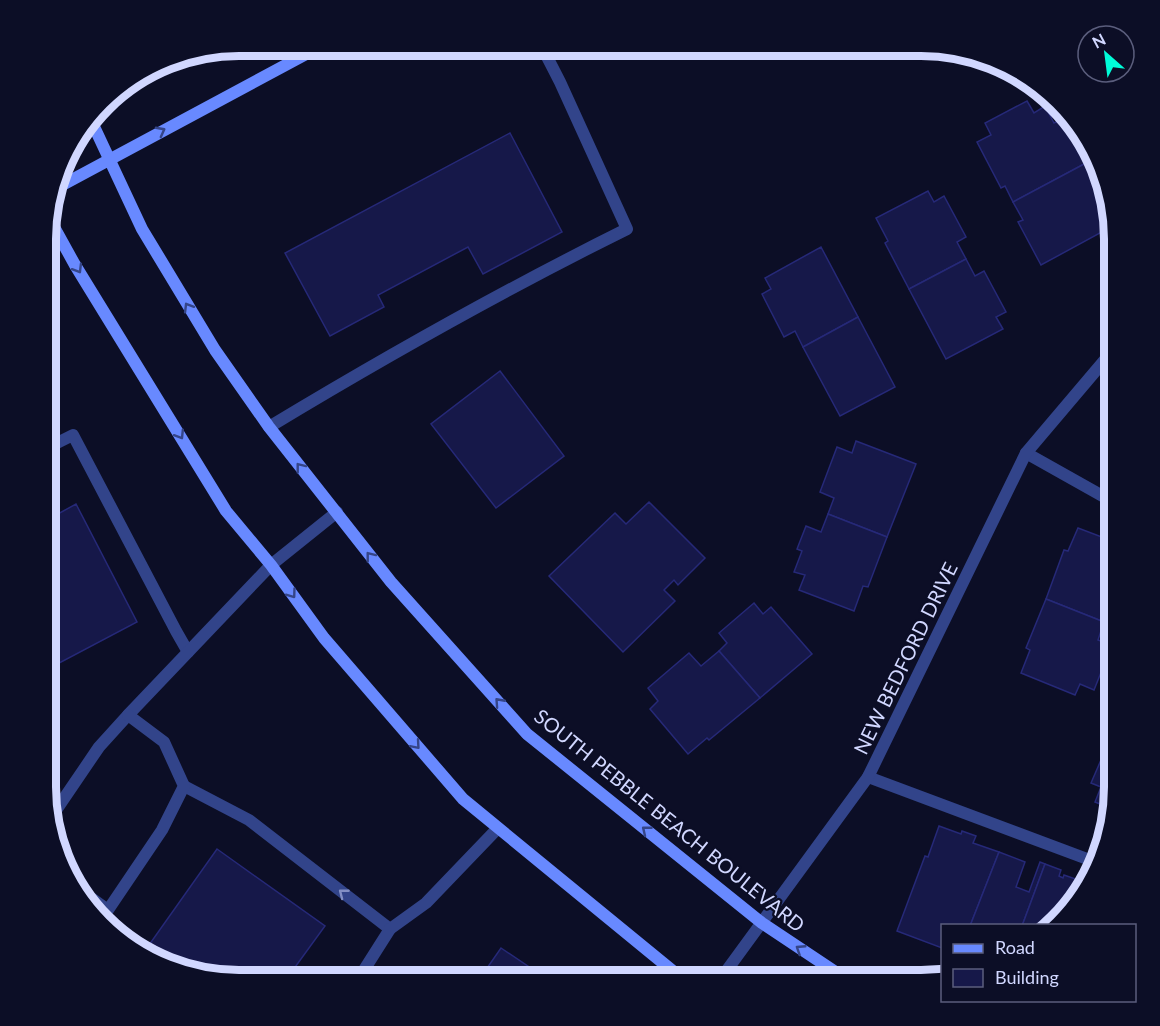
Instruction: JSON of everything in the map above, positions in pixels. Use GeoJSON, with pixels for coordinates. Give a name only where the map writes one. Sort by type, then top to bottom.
{"type":"FeatureCollection","features":[{"type":"Feature","properties":{"kind":"street"},"geometry":{"type":"LineString","coordinates":[[64,184],[302,56]]}},
{"type":"Feature","properties":{"kind":"street"},"geometry":{"type":"LineString","coordinates":[[268,427],[365,369],[572,256],[627,229],[547,56]]}},
{"type":"Feature","properties":{"kind":"street","name":"SOUTH PEBBLE BEACH BOULEVARD"},"geometry":{"type":"LineString","coordinates":[[94,127],[142,229],[215,350],[268,427],[391,582],[527,734],[762,923],[832,970]]}},
{"type":"Feature","properties":{"kind":"street"},"geometry":{"type":"LineString","coordinates":[[56,231],[226,511],[271,565],[324,638],[463,800],[672,970]]}},
{"type":"Feature","properties":{"kind":"street","name":"NEW BEDFORD DRIVE"},"geometry":{"type":"LineString","coordinates":[[727,970],[868,777],[1026,453],[1104,361]]}},
{"type":"Feature","properties":{"kind":"street"},"geometry":{"type":"LineString","coordinates":[[56,443],[72,435],[188,651]]}},
{"type":"Feature","properties":{"kind":"street"},"geometry":{"type":"LineString","coordinates":[[1026,453],[1104,497]]}},
{"type":"Feature","properties":{"kind":"street"},"geometry":{"type":"LineString","coordinates":[[57,808],[99,747],[188,651],[271,565],[337,512]]}},
{"type":"Feature","properties":{"kind":"street"},"geometry":{"type":"LineString","coordinates":[[128,715],[164,742],[184,786],[249,820],[390,929]]}},
{"type":"Feature","properties":{"kind":"street"},"geometry":{"type":"LineString","coordinates":[[868,777],[1090,859]]}},
{"type":"Feature","properties":{"kind":"street"},"geometry":{"type":"LineString","coordinates":[[94,900],[108,909],[162,830],[184,786]]}},
{"type":"Feature","properties":{"kind":"street"},"geometry":{"type":"LineString","coordinates":[[364,970],[390,929],[426,903],[498,828]]}},
{"type":"Feature","properties":{"kind":"building"},"geometry":{"type":"Polygon","coordinates":[[[1027,101],[1034,113],[1045,106],[1054,123],[1060,120],[1067,128],[1086,163],[1013,202],[1005,186],[1001,188],[977,142],[991,135],[985,123],[1027,101]]]}},
{"type":"Feature","properties":{"kind":"building"},"geometry":{"type":"Polygon","coordinates":[[[510,133],[562,232],[483,274],[468,247],[378,295],[384,307],[330,336],[285,253],[510,133]]]}},
{"type":"Feature","properties":{"kind":"building"},"geometry":{"type":"Polygon","coordinates":[[[1086,163],[1095,180],[1101,203],[1104,231],[1041,265],[1018,222],[1023,220],[1013,202],[1086,163]]]}},
{"type":"Feature","properties":{"kind":"building"},"geometry":{"type":"Polygon","coordinates":[[[928,191],[934,202],[944,196],[966,237],[957,242],[966,259],[909,289],[885,243],[888,241],[876,218],[928,191]]]}},
{"type":"Feature","properties":{"kind":"building"},"geometry":{"type":"Polygon","coordinates":[[[821,247],[858,317],[803,347],[795,331],[784,337],[762,294],[771,289],[765,278],[821,247]]]}},
{"type":"Feature","properties":{"kind":"building"},"geometry":{"type":"Polygon","coordinates":[[[966,259],[975,276],[984,271],[1006,312],[996,317],[1003,329],[946,359],[909,289],[966,259]]]}},
{"type":"Feature","properties":{"kind":"building"},"geometry":{"type":"Polygon","coordinates":[[[858,317],[895,387],[840,416],[803,347],[858,317]]]}},
{"type":"Feature","properties":{"kind":"building"},"geometry":{"type":"Polygon","coordinates":[[[500,371],[564,456],[496,508],[431,424],[500,371]]]}},
{"type":"Feature","properties":{"kind":"building"},"geometry":{"type":"Polygon","coordinates":[[[856,441],[916,464],[887,537],[828,514],[834,498],[820,492],[837,447],[852,453],[856,441]]]}},
{"type":"Feature","properties":{"kind":"building"},"geometry":{"type":"Polygon","coordinates":[[[649,502],[705,558],[678,585],[674,580],[664,590],[675,601],[623,652],[549,576],[615,513],[626,524],[649,502]]]}},
{"type":"Feature","properties":{"kind":"building"},"geometry":{"type":"Polygon","coordinates":[[[76,504],[137,622],[56,665],[56,515],[76,504]]]}},
{"type":"Feature","properties":{"kind":"building"},"geometry":{"type":"Polygon","coordinates":[[[828,514],[887,537],[868,587],[863,586],[854,611],[799,590],[805,575],[794,572],[802,551],[797,549],[806,526],[821,532],[828,514]]]}},
{"type":"Feature","properties":{"kind":"building"},"geometry":{"type":"Polygon","coordinates":[[[1078,528],[1104,538],[1104,622],[1046,599],[1064,550],[1068,551],[1078,528]]]}},
{"type":"Feature","properties":{"kind":"building"},"geometry":{"type":"Polygon","coordinates":[[[1046,599],[1104,622],[1098,640],[1104,642],[1104,665],[1094,690],[1080,684],[1075,695],[1021,673],[1030,650],[1026,648],[1046,599]]]}},
{"type":"Feature","properties":{"kind":"building"},"geometry":{"type":"Polygon","coordinates":[[[754,603],[763,614],[771,607],[812,654],[760,698],[719,651],[727,643],[719,633],[754,603]]]}},
{"type":"Feature","properties":{"kind":"building"},"geometry":{"type":"Polygon","coordinates":[[[719,651],[760,698],[709,740],[707,738],[688,754],[650,709],[658,701],[648,688],[689,653],[701,666],[719,651]]]}},
{"type":"Feature","properties":{"kind":"building"},"geometry":{"type":"Polygon","coordinates":[[[1104,753],[1103,805],[1095,802],[1101,787],[1091,783],[1104,753]]]}},
{"type":"Feature","properties":{"kind":"building"},"geometry":{"type":"Polygon","coordinates":[[[939,826],[961,834],[962,831],[976,836],[973,843],[999,852],[971,924],[941,924],[941,948],[897,931],[925,856],[928,857],[939,826]]]}},
{"type":"Feature","properties":{"kind":"building"},"geometry":{"type":"Polygon","coordinates":[[[217,849],[325,926],[293,970],[227,970],[203,967],[168,957],[148,946],[217,849]]]}},
{"type":"Feature","properties":{"kind":"building"},"geometry":{"type":"Polygon","coordinates":[[[999,852],[1025,862],[1016,887],[1029,892],[1040,862],[1045,864],[1023,924],[971,924],[999,852]]]}},
{"type":"Feature","properties":{"kind":"building"},"geometry":{"type":"Polygon","coordinates":[[[1045,864],[1061,870],[1059,876],[1063,878],[1064,875],[1079,880],[1067,899],[1043,924],[1023,924],[1045,864]]]}},
{"type":"Feature","properties":{"kind":"building"},"geometry":{"type":"Polygon","coordinates":[[[501,948],[534,970],[486,970],[501,948]]]}}]}
